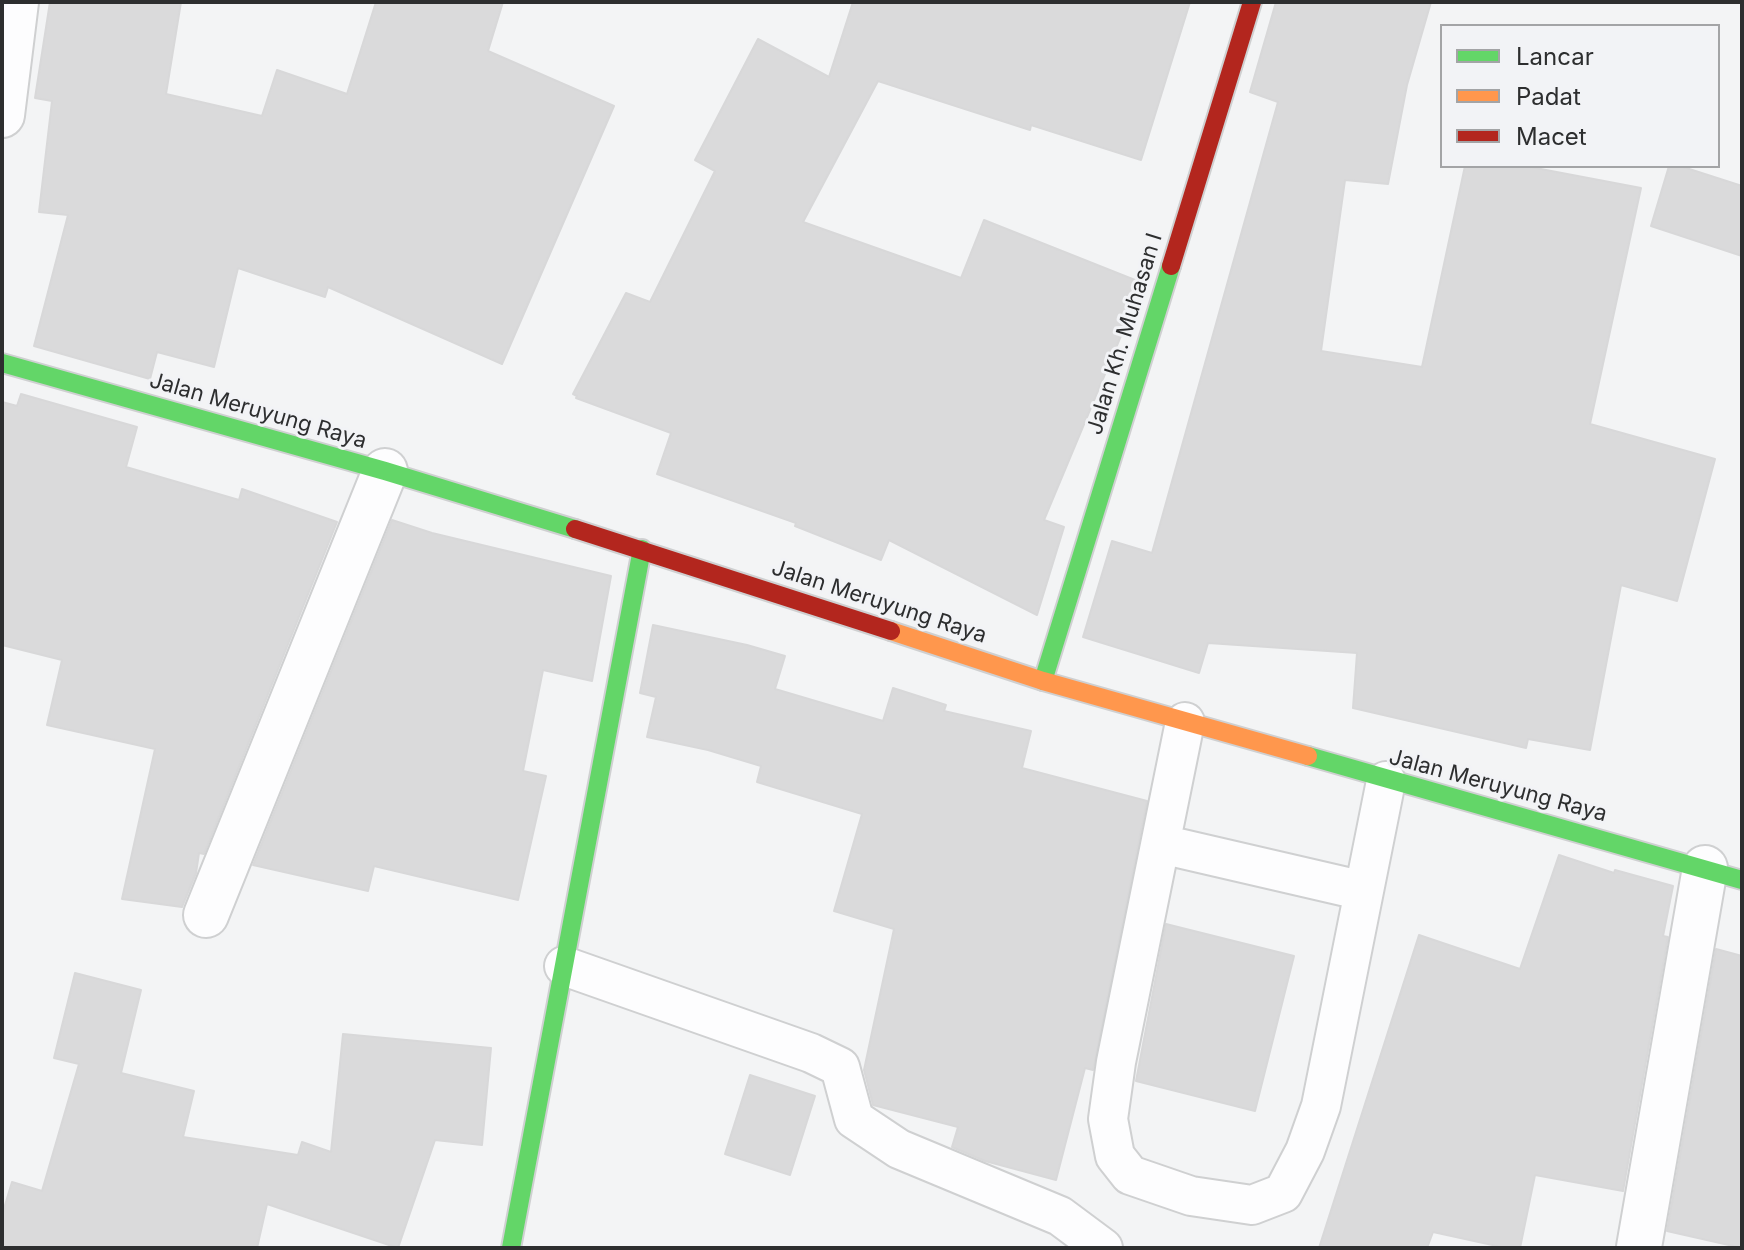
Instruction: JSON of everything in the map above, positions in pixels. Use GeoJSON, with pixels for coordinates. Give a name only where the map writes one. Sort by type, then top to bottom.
{"type":"FeatureCollection","features":[{"type":"Feature","properties":{"kind":"main road","name":"Jalan Kh. Muhasan I"},"geometry":{"type":"LineString","coordinates":[[1043,681],[1252,2]]}},
{"type":"Feature","properties":{"kind":"main road","name":"Jalan Meruyung Raya"},"geometry":{"type":"LineString","coordinates":[[2,363],[385,471],[642,549],[1043,681],[1386,781],[1724,874]]}},
{"type":"Feature","properties":{"kind":"main road"},"geometry":{"type":"LineString","coordinates":[[511,1248],[642,549]]}},
{"type":"Feature","properties":{"kind":"street"},"geometry":{"type":"LineString","coordinates":[[2,115],[16,2]]}},
{"type":"Feature","properties":{"kind":"street"},"geometry":{"type":"LineString","coordinates":[[206,915],[385,471]]}},
{"type":"Feature","properties":{"kind":"street"},"geometry":{"type":"LineString","coordinates":[[1639,1247],[1724,874]]}},
{"type":"Feature","properties":{"kind":"lane"},"geometry":{"type":"LineString","coordinates":[[1185,722],[1116,1062],[1108,1119],[1115,1156],[1130,1175],[1191,1196],[1252,1205],[1283,1193],[1305,1151],[1321,1106],[1386,781]]}},
{"type":"Feature","properties":{"kind":"lane"},"geometry":{"type":"LineString","coordinates":[[1161,844],[1364,891]]}},
{"type":"Feature","properties":{"kind":"lane"},"geometry":{"type":"LineString","coordinates":[[564,966],[811,1053],[840,1067],[854,1119],[899,1149],[1060,1216],[1103,1248]]}},
{"type":"Feature","properties":{"kind":"building"},"geometry":{"type":"Polygon","coordinates":[[[50,2],[181,2],[166,94],[262,116],[277,70],[347,94],[376,2],[503,2],[488,51],[614,106],[502,364],[328,287],[325,297],[238,268],[214,367],[157,352],[150,379],[34,346],[68,215],[39,212],[52,101],[35,98],[50,2]]]}},
{"type":"Feature","properties":{"kind":"building"},"geometry":{"type":"Polygon","coordinates":[[[853,2],[1190,2],[1141,160],[1031,125],[1030,130],[878,81],[803,222],[961,278],[984,220],[1140,282],[1128,319],[1044,520],[1064,527],[1037,615],[889,540],[881,560],[795,526],[796,523],[657,474],[671,433],[576,398],[573,394],[626,293],[650,302],[715,171],[695,160],[758,39],[829,77],[853,2]]]}},
{"type":"Feature","properties":{"kind":"building"},"geometry":{"type":"Polygon","coordinates":[[[1276,2],[1431,2],[1407,85],[1388,184],[1345,180],[1321,351],[1422,367],[1465,168],[1536,168],[1641,188],[1590,424],[1715,459],[1677,601],[1621,585],[1590,750],[1528,739],[1526,748],[1353,708],[1357,653],[1208,643],[1199,673],[1083,637],[1112,541],[1152,553],[1278,102],[1250,92],[1276,2]]]}},
{"type":"Feature","properties":{"kind":"building"},"geometry":{"type":"Polygon","coordinates":[[[1668,168],[1686,168],[1742,186],[1742,256],[1651,226],[1668,168]]]}},
{"type":"Feature","properties":{"kind":"building"},"geometry":{"type":"Polygon","coordinates":[[[21,394],[137,427],[126,467],[239,500],[242,489],[337,522],[204,854],[199,853],[196,873],[182,907],[122,899],[155,749],[47,725],[62,660],[2,645],[2,402],[17,406],[21,394]]]}},
{"type":"Feature","properties":{"kind":"building"},"geometry":{"type":"Polygon","coordinates":[[[392,520],[432,533],[611,576],[592,681],[543,670],[523,771],[546,776],[518,900],[374,866],[368,891],[253,865],[392,520]]]}},
{"type":"Feature","properties":{"kind":"building"},"geometry":{"type":"Polygon","coordinates":[[[653,625],[785,656],[775,689],[883,721],[893,688],[946,705],[944,711],[1031,731],[1022,768],[1147,801],[1093,1070],[1085,1068],[1056,1180],[985,1161],[952,1147],[958,1127],[873,1105],[864,1070],[894,929],[834,911],[862,814],[757,782],[761,766],[708,750],[647,737],[656,697],[640,693],[653,625]]]}},
{"type":"Feature","properties":{"kind":"building"},"geometry":{"type":"Polygon","coordinates":[[[1559,855],[1614,873],[1615,870],[1673,886],[1663,936],[1668,937],[1623,1191],[1535,1175],[1520,1248],[1506,1248],[1433,1232],[1427,1248],[1319,1248],[1419,935],[1520,969],[1559,855]]]}},
{"type":"Feature","properties":{"kind":"building"},"geometry":{"type":"Polygon","coordinates":[[[1166,924],[1294,956],[1255,1111],[1136,1081],[1166,924]]]}},
{"type":"Feature","properties":{"kind":"building"},"geometry":{"type":"Polygon","coordinates":[[[1716,949],[1742,956],[1742,1248],[1667,1231],[1716,949]]]}},
{"type":"Feature","properties":{"kind":"building"},"geometry":{"type":"Polygon","coordinates":[[[75,973],[141,990],[121,1073],[194,1091],[183,1137],[298,1155],[302,1142],[331,1152],[343,1034],[491,1048],[482,1145],[435,1140],[398,1248],[267,1204],[257,1248],[2,1248],[2,1215],[12,1182],[42,1191],[79,1064],[54,1058],[75,973]]]}},
{"type":"Feature","properties":{"kind":"building"},"geometry":{"type":"Polygon","coordinates":[[[750,1075],[815,1096],[790,1175],[725,1154],[750,1075]]]}},
{"type":"Feature","properties":{"kind":"traffic: fast"},"geometry":{"type":"LineString","coordinates":[[1043,681],[1171,266]]}},
{"type":"Feature","properties":{"kind":"traffic: fast"},"geometry":{"type":"LineString","coordinates":[[2,363],[385,471],[575,529]]}},
{"type":"Feature","properties":{"kind":"traffic: fast"},"geometry":{"type":"LineString","coordinates":[[511,1248],[642,549]]}},
{"type":"Feature","properties":{"kind":"traffic: fast"},"geometry":{"type":"LineString","coordinates":[[1308,756],[1742,880]]}},
{"type":"Feature","properties":{"kind":"traffic: slow"},"geometry":{"type":"LineString","coordinates":[[891,631],[1043,681],[1308,756]]}},
{"type":"Feature","properties":{"kind":"traffic: jam"},"geometry":{"type":"LineString","coordinates":[[1171,266],[1252,2]]}},
{"type":"Feature","properties":{"kind":"traffic: jam"},"geometry":{"type":"LineString","coordinates":[[575,529],[891,631]]}}]}
